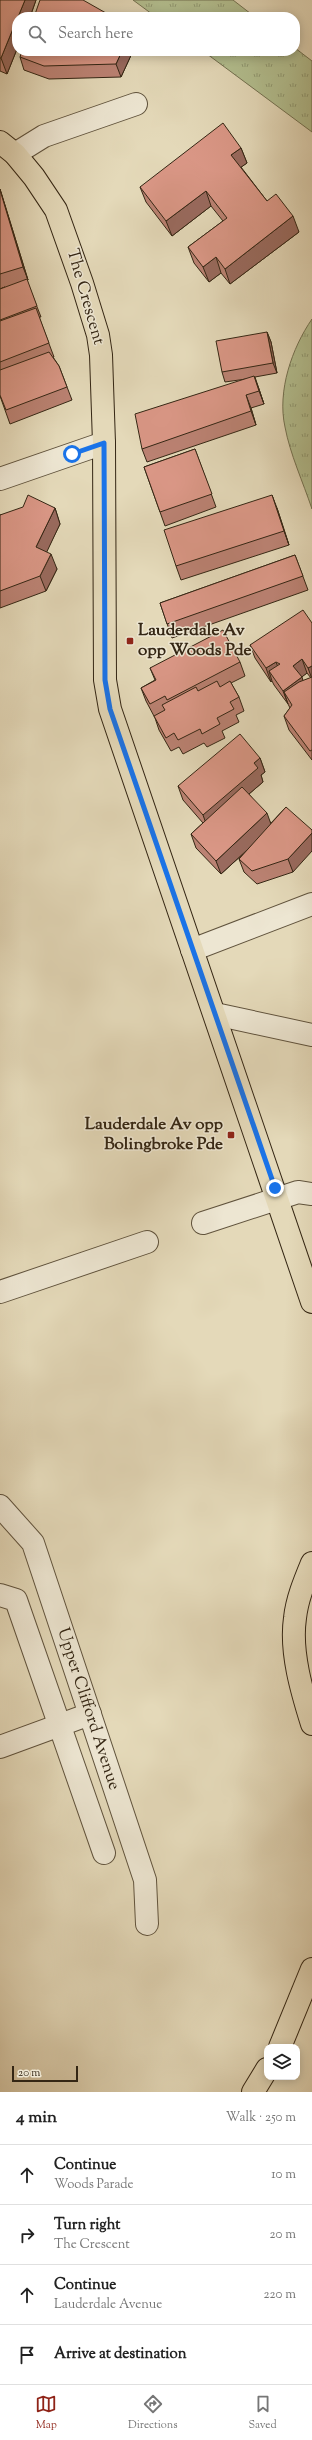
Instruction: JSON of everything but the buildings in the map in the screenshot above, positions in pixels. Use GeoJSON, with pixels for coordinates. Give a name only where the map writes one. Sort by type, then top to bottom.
{"type":"FeatureCollection","features":[{"type":"Feature","properties":{"kind":"main road","name":"The Crescent"},"geometry":{"type":"LineString","coordinates":[[7,148],[34,177],[56,210],[82,283],[101,355],[104,443],[105,680],[110,709],[278,1197],[312,1302]]}},
{"type":"Feature","properties":{"kind":"main road"},"geometry":{"type":"LineString","coordinates":[[312,1563],[295,1618],[293,1634],[295,1654],[312,1724]]}},
{"type":"Feature","properties":{"kind":"main road"},"geometry":{"type":"LineString","coordinates":[[281,2044],[312,1969]]}},
{"type":"Feature","properties":{"kind":"main road"},"geometry":{"type":"LineString","coordinates":[[253,2092],[264,2074]]}},
{"type":"Feature","properties":{"kind":"street"},"geometry":{"type":"LineString","coordinates":[[7,148],[136,104]]}},
{"type":"Feature","properties":{"kind":"street"},"geometry":{"type":"LineString","coordinates":[[0,479],[104,443]]}},
{"type":"Feature","properties":{"kind":"street"},"geometry":{"type":"LineString","coordinates":[[192,950],[312,904]]}},
{"type":"Feature","properties":{"kind":"street"},"geometry":{"type":"LineString","coordinates":[[214,1014],[312,1035]]}},
{"type":"Feature","properties":{"kind":"street"},"geometry":{"type":"LineString","coordinates":[[202,1222],[278,1197],[298,1192],[312,1194]]}},
{"type":"Feature","properties":{"kind":"street"},"geometry":{"type":"LineString","coordinates":[[0,1292],[148,1242]]}},
{"type":"Feature","properties":{"kind":"street","name":"Upper Clifford Avenue"},"geometry":{"type":"LineString","coordinates":[[0,1506],[33,1543],[145,1880],[147,1924]]}},
{"type":"Feature","properties":{"kind":"street"},"geometry":{"type":"LineString","coordinates":[[0,1595],[16,1600],[104,1853]]}},
{"type":"Feature","properties":{"kind":"street"},"geometry":{"type":"LineString","coordinates":[[0,1747],[90,1714]]}},
{"type":"Feature","properties":{"kind":"green space"},"geometry":{"type":"Polygon","coordinates":[[[133,0],[233,0],[249,12],[149,12],[133,0]]]}},
{"type":"Feature","properties":{"kind":"green space"},"geometry":{"type":"Polygon","coordinates":[[[300,52],[312,61],[312,132],[210,56],[300,56],[300,52]]]}},
{"type":"Feature","properties":{"kind":"green space"},"geometry":{"type":"Polygon","coordinates":[[[312,319],[312,509],[293,458],[287,437],[283,413],[283,399],[288,370],[293,356],[298,343],[312,319]]]}},
{"type":"Feature","properties":{"kind":"place","name":"Lauderdale Av opp Woods Pde"},"geometry":{"type":"Point","coordinates":[130,641]}},
{"type":"Feature","properties":{"kind":"place","name":"Lauderdale Av opp Bolingbroke Pde"},"geometry":{"type":"Point","coordinates":[231,1135]}},
{"type":"Feature","properties":{"kind":"route"},"geometry":{"type":"LineString","coordinates":[[72,454],[104,443],[105,680],[110,709],[275,1188]]}}]}
